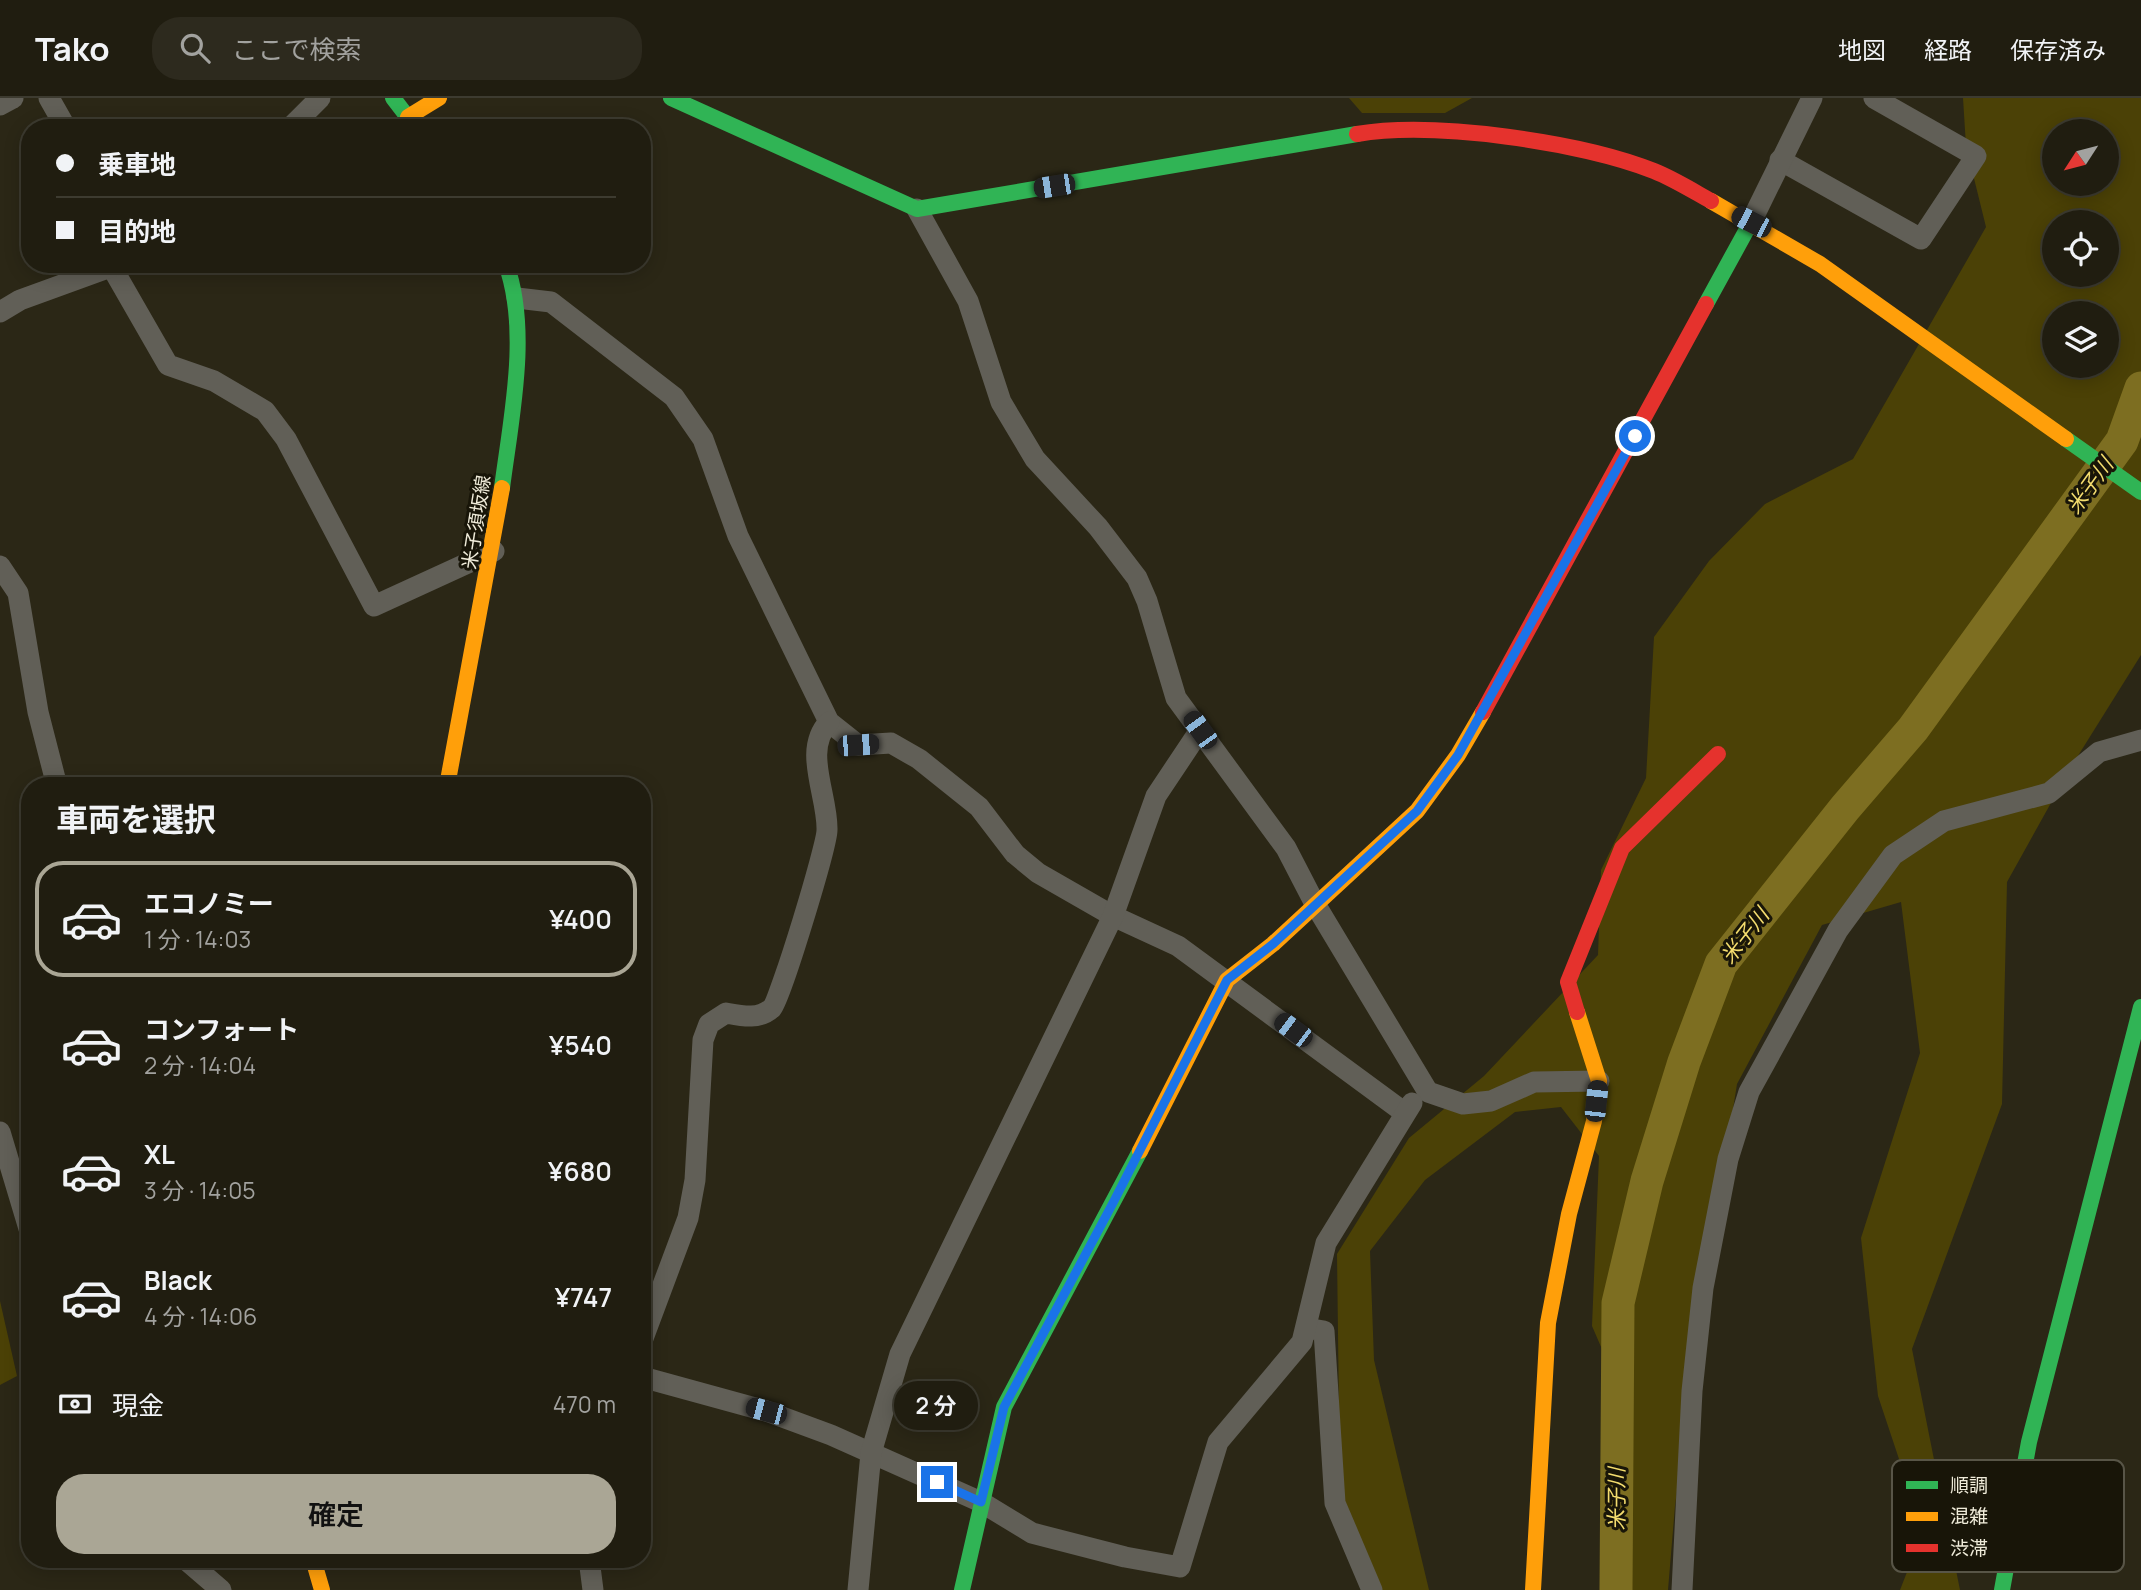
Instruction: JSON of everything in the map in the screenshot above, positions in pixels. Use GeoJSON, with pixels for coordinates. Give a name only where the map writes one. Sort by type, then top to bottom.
{"type":"FeatureCollection","features":[{"type":"Feature","properties":{"kind":"street"},"geometry":{"type":"LineString","coordinates":[[0,105],[13,98]]}},
{"type":"Feature","properties":{"kind":"street"},"geometry":{"type":"LineString","coordinates":[[49,98],[61,119]]}},
{"type":"Feature","properties":{"kind":"street"},"geometry":{"type":"LineString","coordinates":[[299,119],[320,98]]}},
{"type":"Feature","properties":{"kind":"street"},"geometry":{"type":"LineString","coordinates":[[393,98],[410,119]]}},
{"type":"Feature","properties":{"kind":"street"},"geometry":{"type":"LineString","coordinates":[[415,119],[439,98]]}},
{"type":"Feature","properties":{"kind":"street"},"geometry":{"type":"LineString","coordinates":[[671,98],[917,209],[1365,133],[1452,132],[1557,144],[1654,172],[1751,222],[1820,264],[2141,492]]}},
{"type":"Feature","properties":{"kind":"street"},"geometry":{"type":"LineString","coordinates":[[962,1590],[1004,1407],[1114,1201],[1227,980],[1273,944],[1417,811],[1458,755],[1542,608],[1751,222],[1812,98]]}},
{"type":"Feature","properties":{"kind":"street"},"geometry":{"type":"LineString","coordinates":[[1780,160],[1921,239],[1976,156],[1874,98]]}},
{"type":"Feature","properties":{"kind":"street"},"geometry":{"type":"LineString","coordinates":[[917,209],[968,301],[1001,402],[1035,458],[1098,527],[1137,578],[1147,601],[1176,698],[1286,848],[1315,904],[1428,1092],[1463,1104],[1491,1101],[1534,1082],[1599,1080]]}},
{"type":"Feature","properties":{"kind":"street"},"geometry":{"type":"LineString","coordinates":[[0,312],[20,300],[95,273]]}},
{"type":"Feature","properties":{"kind":"street"},"geometry":{"type":"LineString","coordinates":[[118,273],[168,365],[214,381],[265,411],[286,439],[374,606],[494,551]]}},
{"type":"Feature","properties":{"kind":"street","name":"米子須坂線"},"geometry":{"type":"LineString","coordinates":[[449,777],[494,551],[509,446],[517,345],[517,298],[509,273]]}},
{"type":"Feature","properties":{"kind":"street"},"geometry":{"type":"LineString","coordinates":[[517,298],[551,302],[674,397],[703,439],[738,536],[829,722],[858,745],[891,743],[919,759],[979,807],[1016,854],[1038,873],[1113,916],[1178,946],[1405,1113]]}},
{"type":"Feature","properties":{"kind":"street"},"geometry":{"type":"LineString","coordinates":[[0,566],[18,593],[38,712],[55,777]]}},
{"type":"Feature","properties":{"kind":"street"},"geometry":{"type":"LineString","coordinates":[[651,1318],[688,1218],[695,1180],[703,1040],[709,1024],[726,1013],[747,1017],[762,1014],[774,1006],[790,959],[827,832],[816,752],[819,733],[829,722]]}},
{"type":"Feature","properties":{"kind":"street"},"geometry":{"type":"LineString","coordinates":[[858,1590],[871,1452],[900,1354],[1113,916],[1156,796],[1200,730]]}},
{"type":"Feature","properties":{"kind":"street"},"geometry":{"type":"LineString","coordinates":[[1682,1590],[1692,1391],[1703,1288],[1728,1159],[1749,1091],[1838,930],[1893,855],[1944,821],[2049,793],[2099,752],[2141,740]]}},
{"type":"Feature","properties":{"kind":"street"},"geometry":{"type":"LineString","coordinates":[[1534,1590],[1548,1323],[1569,1214],[1594,1121],[1599,1080],[1568,982],[1586,930],[1622,848],[1718,754]]}},
{"type":"Feature","properties":{"kind":"street"},"geometry":{"type":"LineString","coordinates":[[2026,1460],[2141,1007]]}},
{"type":"Feature","properties":{"kind":"street"},"geometry":{"type":"LineString","coordinates":[[651,1379],[766,1411],[871,1452],[981,1502],[1032,1533],[1125,1557],[1180,1567],[1218,1442],[1302,1342],[1326,1243],[1405,1113],[1414,1100],[1428,1092]]}},
{"type":"Feature","properties":{"kind":"street"},"geometry":{"type":"LineString","coordinates":[[0,1132],[21,1202]]}},
{"type":"Feature","properties":{"kind":"street"},"geometry":{"type":"LineString","coordinates":[[1306,1328],[1324,1331],[1335,1503],[1372,1590]]}},
{"type":"Feature","properties":{"kind":"street"},"geometry":{"type":"LineString","coordinates":[[195,1568],[221,1590]]}},
{"type":"Feature","properties":{"kind":"street"},"geometry":{"type":"LineString","coordinates":[[316,1568],[323,1590]]}},
{"type":"Feature","properties":{"kind":"street"},"geometry":{"type":"LineString","coordinates":[[590,1568],[593,1590]]}},
{"type":"Feature","properties":{"kind":"street"},"geometry":{"type":"LineString","coordinates":[[2002,1590],[2005,1572]]}},
{"type":"Feature","properties":{"kind":"shaded area"},"geometry":{"type":"Polygon","coordinates":[[[1349,98],[1472,98],[1445,113],[1362,113],[1349,98]]]}},
{"type":"Feature","properties":{"kind":"shaded area"},"geometry":{"type":"Polygon","coordinates":[[[1963,98],[2141,98],[2141,655],[2071,767],[2007,882],[2002,1104],[1912,1349],[1934,1460],[1899,1460],[1878,1396],[1861,1238],[1920,1053],[1901,902],[1822,925],[1737,1084],[1700,1315],[1675,1506],[1668,1590],[1623,1590],[1633,1421],[1592,1326],[1599,1156],[1561,1107],[1515,1112],[1425,1180],[1370,1251],[1374,1360],[1429,1590],[1380,1590],[1340,1494],[1337,1254],[1409,1138],[1484,1076],[1598,955],[1601,870],[1646,778],[1654,637],[1709,561],[1765,504],[1853,459],[1986,227],[1966,146],[1963,98]]]}},
{"type":"Feature","properties":{"kind":"shaded area"},"geometry":{"type":"Polygon","coordinates":[[[0,1301],[17,1376],[0,1385],[0,1301]]]}},
{"type":"Feature","properties":{"kind":"shaded area"},"geometry":{"type":"Polygon","coordinates":[[[1907,1572],[1956,1572],[1960,1590],[1900,1590],[1907,1572]]]}},
{"type":"Feature","properties":{"kind":"waterway","name":"米子川"},"geometry":{"type":"LineString","coordinates":[[1616,1590],[1618,1303],[1647,1181],[1684,1062],[1721,964],[1845,808],[1913,729],[2122,441],[2141,388]]}},
{"type":"Feature","properties":{"kind":"traffic: fast"},"geometry":{"type":"LineString","coordinates":[[393,98],[409,119]]}},
{"type":"Feature","properties":{"kind":"traffic: fast"},"geometry":{"type":"LineString","coordinates":[[671,98],[917,209],[1357,134]]}},
{"type":"Feature","properties":{"kind":"traffic: fast"},"geometry":{"type":"LineString","coordinates":[[1706,304],[1751,222]]}},
{"type":"Feature","properties":{"kind":"traffic: fast"},"geometry":{"type":"LineString","coordinates":[[502,488],[514,404],[518,346],[517,317],[508,273]]}},
{"type":"Feature","properties":{"kind":"traffic: fast"},"geometry":{"type":"LineString","coordinates":[[2066,439],[2141,492]]}},
{"type":"Feature","properties":{"kind":"traffic: fast"},"geometry":{"type":"LineString","coordinates":[[2026,1460],[2141,1007]]}},
{"type":"Feature","properties":{"kind":"traffic: fast"},"geometry":{"type":"LineString","coordinates":[[962,1590],[1004,1407],[1140,1151]]}},
{"type":"Feature","properties":{"kind":"traffic: fast"},"geometry":{"type":"LineString","coordinates":[[2002,1590],[2005,1572]]}},
{"type":"Feature","properties":{"kind":"traffic: slow"},"geometry":{"type":"LineString","coordinates":[[408,117],[439,98]]}},
{"type":"Feature","properties":{"kind":"traffic: slow"},"geometry":{"type":"LineString","coordinates":[[1711,201],[1820,264],[2066,439]]}},
{"type":"Feature","properties":{"kind":"traffic: slow"},"geometry":{"type":"LineString","coordinates":[[449,777],[502,488]]}},
{"type":"Feature","properties":{"kind":"traffic: slow"},"geometry":{"type":"LineString","coordinates":[[1140,1151],[1227,980],[1273,944],[1417,811],[1458,755],[1483,712]]}},
{"type":"Feature","properties":{"kind":"traffic: slow"},"geometry":{"type":"LineString","coordinates":[[1533,1590],[1548,1323],[1569,1214],[1594,1121],[1599,1081],[1577,1012]]}},
{"type":"Feature","properties":{"kind":"traffic: slow"},"geometry":{"type":"LineString","coordinates":[[316,1568],[322,1590]]}},
{"type":"Feature","properties":{"kind":"traffic: jam"},"geometry":{"type":"LineString","coordinates":[[1357,134],[1426,130],[1466,132],[1549,143],[1588,151],[1654,171],[1711,201]]}},
{"type":"Feature","properties":{"kind":"traffic: jam"},"geometry":{"type":"LineString","coordinates":[[1483,712],[1706,304]]}},
{"type":"Feature","properties":{"kind":"traffic: jam"},"geometry":{"type":"LineString","coordinates":[[1577,1012],[1568,982],[1622,848],[1718,754]]}},
{"type":"Feature","properties":{"kind":"route"},"geometry":{"type":"LineString","coordinates":[[937,1482],[981,1502],[1004,1407],[1114,1201],[1182,1063],[1227,980],[1273,944],[1417,811],[1458,755],[1635,436]]}}]}
